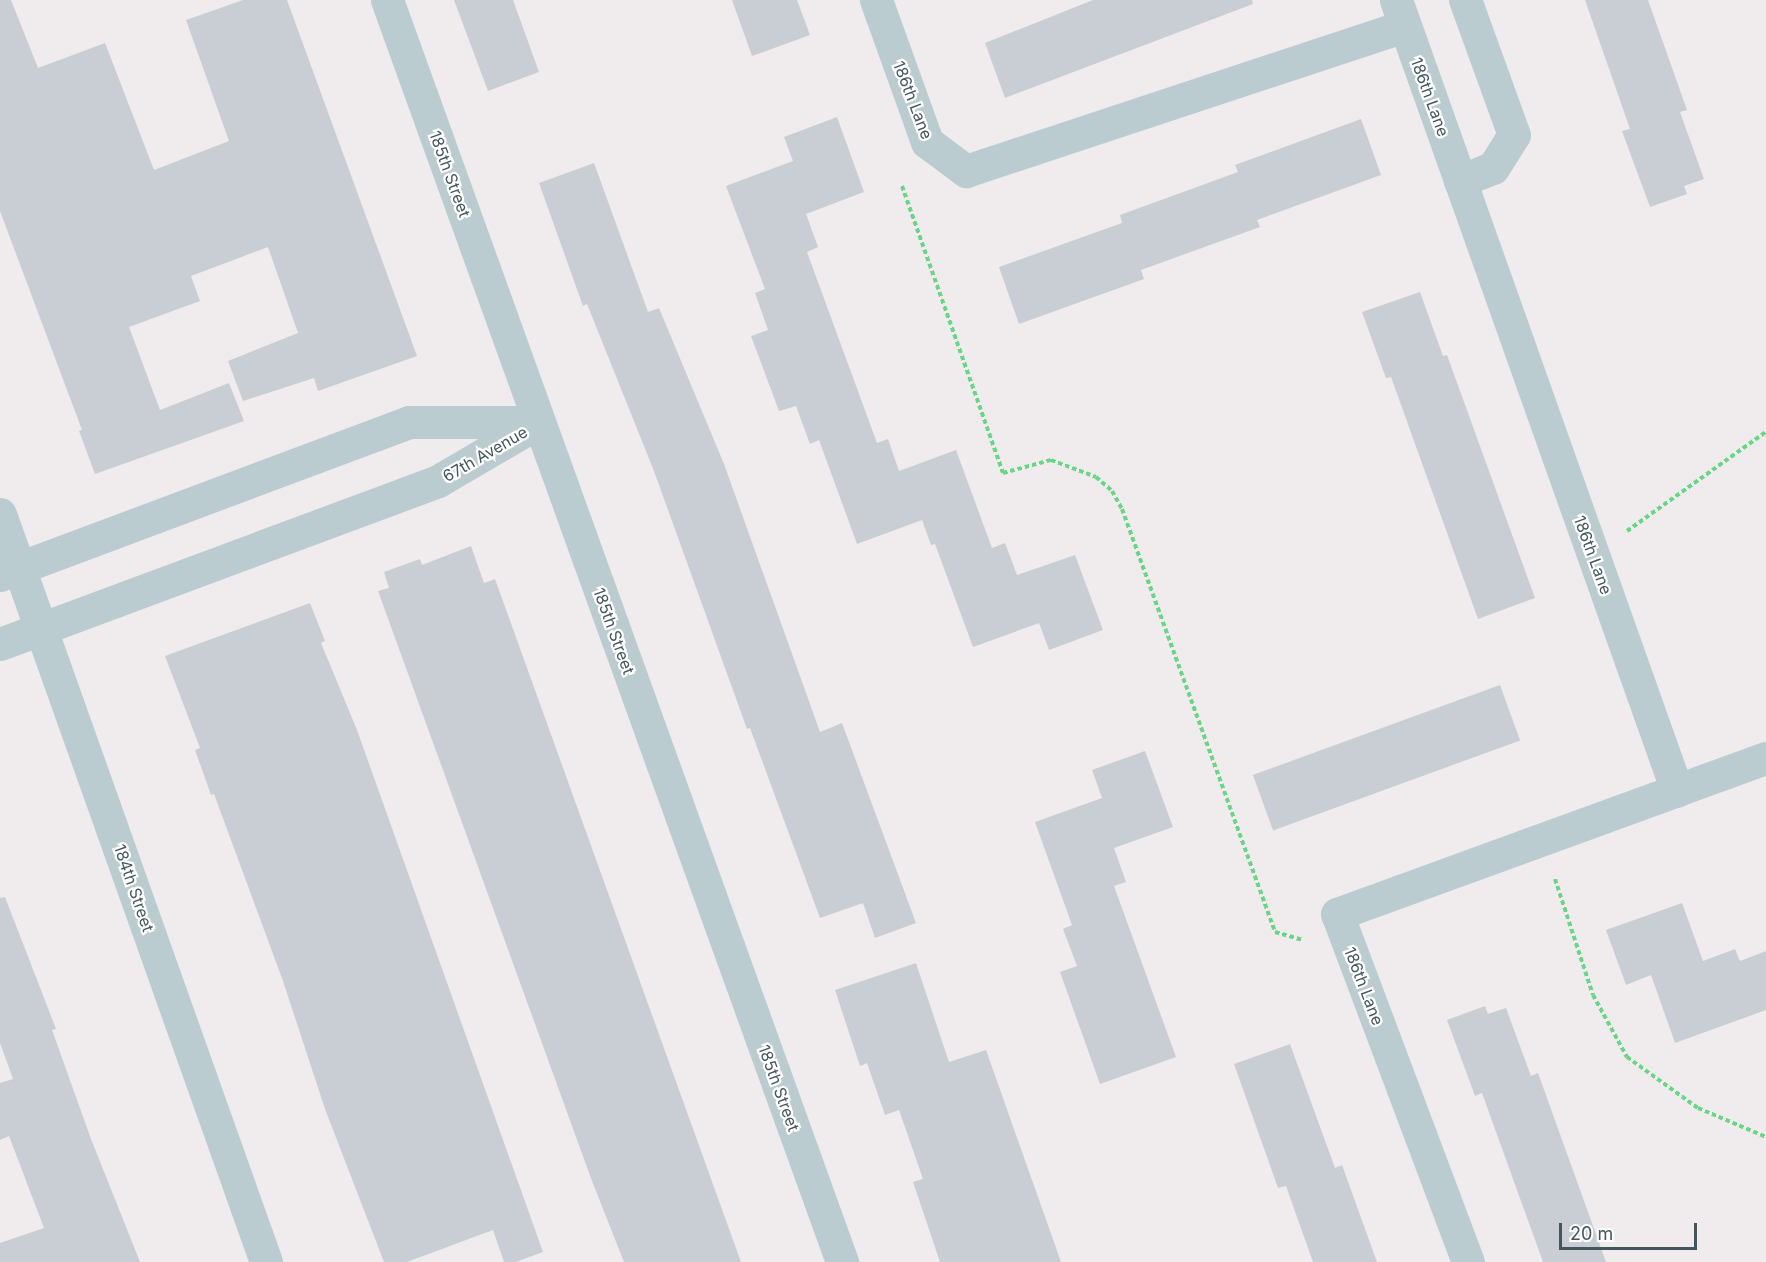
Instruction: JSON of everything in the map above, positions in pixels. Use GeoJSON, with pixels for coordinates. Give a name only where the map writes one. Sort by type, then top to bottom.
{"type":"FeatureCollection","features":[{"type":"Feature","properties":{"kind":"street","name":"185th Street"},"geometry":{"type":"LineString","coordinates":[[387,0],[842,1262]]}},
{"type":"Feature","properties":{"kind":"street","name":"186th Lane"},"geometry":{"type":"LineString","coordinates":[[876,0],[927,142],[966,171],[1400,13],[1677,791]]}},
{"type":"Feature","properties":{"kind":"street"},"geometry":{"type":"LineString","coordinates":[[1460,181],[1493,168],[1514,135],[1465,0]]}},
{"type":"Feature","properties":{"kind":"street","name":"67th Avenue"},"geometry":{"type":"LineString","coordinates":[[10,572],[409,422],[539,422]]}},
{"type":"Feature","properties":{"kind":"street","name":"67th Avenue"},"geometry":{"type":"LineString","coordinates":[[0,644],[438,481],[539,422]]}},
{"type":"Feature","properties":{"kind":"street","name":"184th Street"},"geometry":{"type":"LineString","coordinates":[[0,514],[10,572],[42,629],[266,1262]]}},
{"type":"Feature","properties":{"kind":"street","name":"186th Lane"},"geometry":{"type":"LineString","coordinates":[[1468,1262],[1336,914],[1766,758]]}},
{"type":"Feature","properties":{"kind":"path"},"geometry":{"type":"LineString","coordinates":[[902,186],[1003,473],[1052,460],[1096,477],[1112,491],[1122,509],[1275,932],[1311,942]]}},
{"type":"Feature","properties":{"kind":"path"},"geometry":{"type":"LineString","coordinates":[[1628,531],[1766,432]]}},
{"type":"Feature","properties":{"kind":"path"},"geometry":{"type":"LineString","coordinates":[[1553,873],[1593,994],[1627,1057],[1698,1108],[1766,1137]]}},
{"type":"Feature","properties":{"kind":"building"},"geometry":{"type":"Polygon","coordinates":[[[0,0],[11,0],[38,68],[105,43],[154,170],[229,141],[186,20],[243,0],[287,0],[417,356],[318,391],[314,378],[243,401],[228,361],[298,333],[268,247],[191,276],[200,301],[129,327],[160,410],[229,383],[244,421],[95,474],[79,431],[82,430],[0,211],[0,0]]]}},
{"type":"Feature","properties":{"kind":"building"},"geometry":{"type":"Polygon","coordinates":[[[454,0],[513,0],[539,72],[488,91],[454,0]]]}},
{"type":"Feature","properties":{"kind":"building"},"geometry":{"type":"Polygon","coordinates":[[[732,0],[797,0],[810,35],[752,56],[732,0]]]}},
{"type":"Feature","properties":{"kind":"building"},"geometry":{"type":"Polygon","coordinates":[[[1093,0],[1252,0],[1253,4],[1005,98],[985,43],[1093,0]]]}},
{"type":"Feature","properties":{"kind":"building"},"geometry":{"type":"Polygon","coordinates":[[[1585,0],[1648,0],[1687,110],[1680,112],[1704,179],[1684,186],[1687,194],[1650,207],[1622,131],[1630,129],[1585,0]]]}},
{"type":"Feature","properties":{"kind":"building"},"geometry":{"type":"Polygon","coordinates":[[[837,117],[864,192],[806,214],[818,247],[807,252],[877,443],[888,439],[899,471],[956,450],[992,548],[1005,543],[1017,575],[1075,555],[1103,630],[1049,650],[1039,623],[973,647],[935,544],[931,545],[922,520],[857,544],[819,440],[810,444],[796,406],[779,411],[751,336],[768,330],[755,293],[765,289],[726,186],[793,161],[784,137],[837,117]]]}},
{"type":"Feature","properties":{"kind":"building"},"geometry":{"type":"Polygon","coordinates":[[[1361,119],[1381,175],[1257,220],[1260,227],[1141,270],[1144,279],[1019,324],[999,267],[1122,223],[1120,215],[1238,172],[1235,165],[1361,119]]]}},
{"type":"Feature","properties":{"kind":"building"},"geometry":{"type":"Polygon","coordinates":[[[594,163],[648,312],[659,308],[724,464],[820,732],[842,723],[916,923],[875,938],[863,903],[820,918],[750,728],[747,729],[654,471],[587,304],[583,306],[539,183],[594,163]]]}},
{"type":"Feature","properties":{"kind":"building"},"geometry":{"type":"Polygon","coordinates":[[[1420,292],[1443,356],[1447,355],[1535,598],[1478,619],[1391,377],[1386,378],[1362,312],[1420,292]]]}},
{"type":"Feature","properties":{"kind":"building"},"geometry":{"type":"Polygon","coordinates":[[[471,546],[484,583],[495,579],[741,1262],[624,1262],[592,1181],[378,591],[389,588],[384,572],[420,559],[422,565],[471,546]]]}},
{"type":"Feature","properties":{"kind":"building"},"geometry":{"type":"Polygon","coordinates":[[[310,603],[325,641],[321,643],[357,730],[543,1252],[516,1262],[504,1262],[493,1230],[407,1262],[384,1262],[325,1109],[283,981],[214,794],[211,795],[195,750],[200,748],[165,656],[310,603]]]}},
{"type":"Feature","properties":{"kind":"building"},"geometry":{"type":"Polygon","coordinates":[[[1500,685],[1520,740],[1273,830],[1253,775],[1500,685]]]}},
{"type":"Feature","properties":{"kind":"building"},"geometry":{"type":"Polygon","coordinates":[[[1145,751],[1173,827],[1114,848],[1126,882],[1114,886],[1176,1057],[1100,1084],[1060,972],[1077,966],[1063,929],[1072,925],[1035,822],[1102,798],[1092,770],[1145,751]]]}},
{"type":"Feature","properties":{"kind":"building"},"geometry":{"type":"Polygon","coordinates":[[[5,897],[56,1029],[52,1030],[91,1139],[140,1262],[0,1262],[0,1243],[44,1228],[9,1136],[0,1140],[0,1083],[13,1079],[0,1043],[0,898],[5,897]]]}},
{"type":"Feature","properties":{"kind":"building"},"geometry":{"type":"Polygon","coordinates":[[[1682,903],[1703,961],[1735,949],[1740,961],[1766,951],[1766,1010],[1675,1043],[1651,975],[1626,985],[1606,930],[1682,903]]]}},
{"type":"Feature","properties":{"kind":"building"},"geometry":{"type":"Polygon","coordinates":[[[916,963],[949,1062],[986,1050],[1061,1262],[940,1262],[913,1182],[923,1179],[899,1110],[885,1115],[867,1063],[860,1066],[835,990],[916,963]]]}},
{"type":"Feature","properties":{"kind":"building"},"geometry":{"type":"Polygon","coordinates":[[[1485,1006],[1488,1014],[1506,1008],[1531,1076],[1538,1073],[1606,1262],[1543,1262],[1482,1093],[1475,1096],[1447,1020],[1485,1006]]]}},
{"type":"Feature","properties":{"kind":"building"},"geometry":{"type":"Polygon","coordinates":[[[1290,1044],[1335,1168],[1342,1165],[1377,1262],[1313,1262],[1286,1186],[1278,1188],[1234,1064],[1290,1044]]]}}]}
